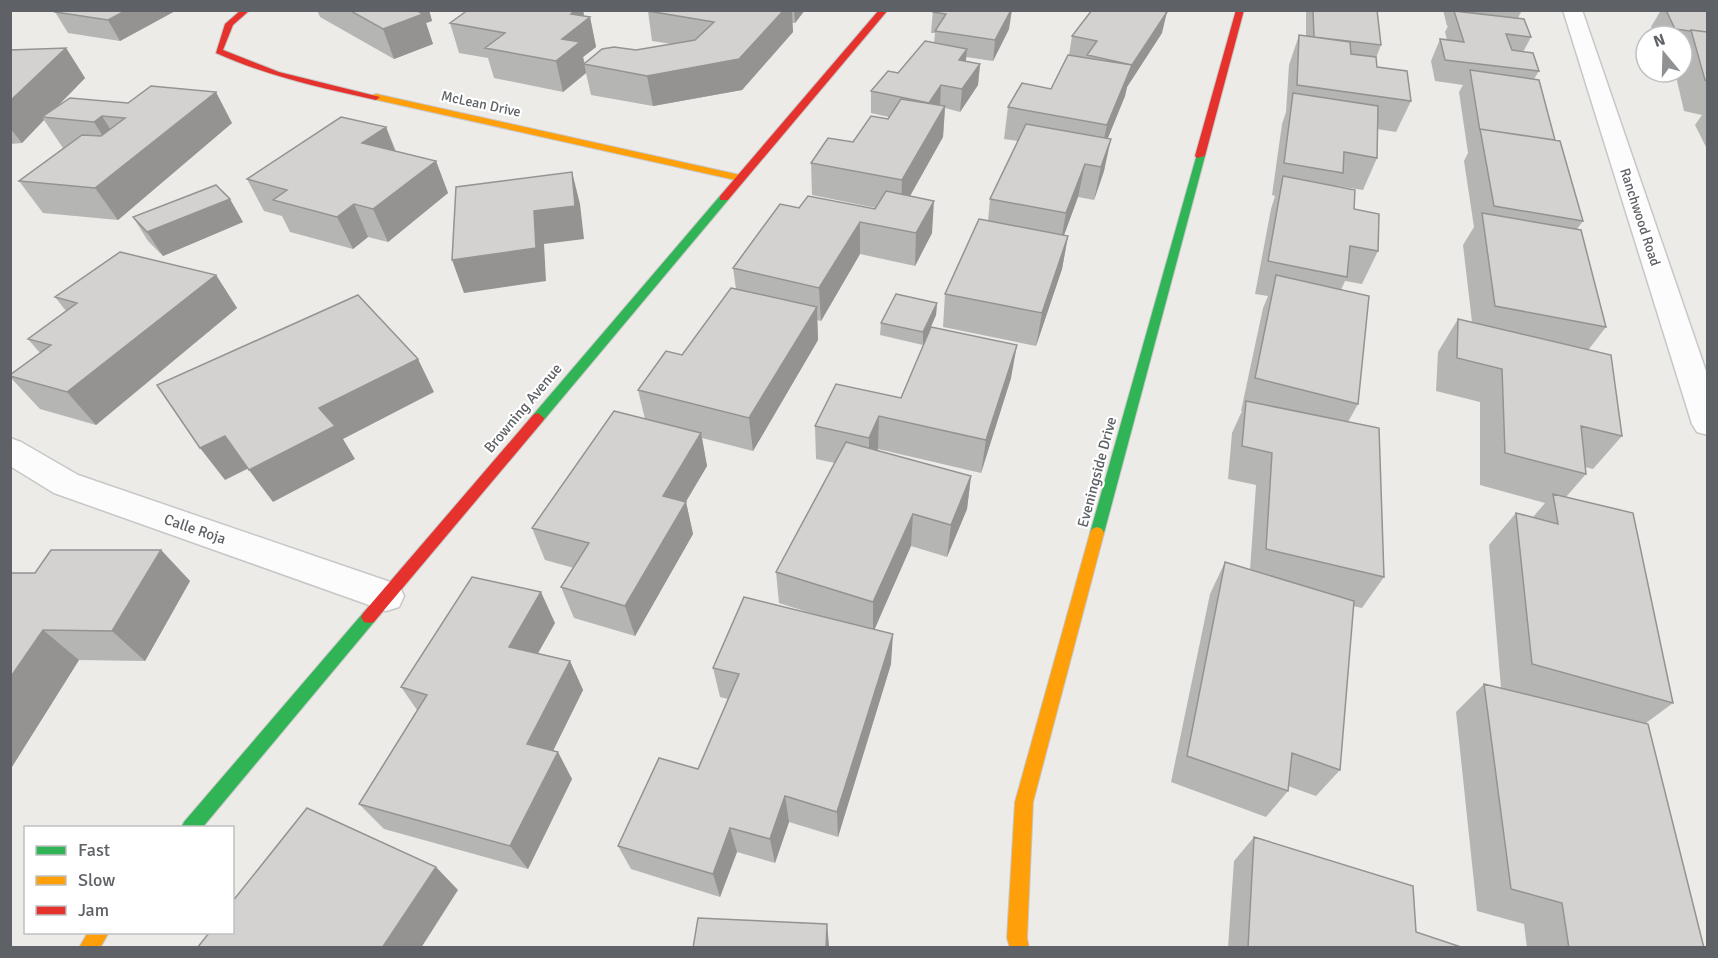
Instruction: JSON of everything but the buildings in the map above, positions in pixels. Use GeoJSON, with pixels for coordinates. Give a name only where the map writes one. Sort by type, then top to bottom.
{"type":"FeatureCollection","features":[{"type":"Feature","properties":{"kind":"street","name":"McLean Drive"},"geometry":{"type":"LineString","coordinates":[[246,10],[229,24],[219,51],[243,63],[277,75],[740,178]]}},
{"type":"Feature","properties":{"kind":"street","name":"Browning Avenue"},"geometry":{"type":"LineString","coordinates":[[191,826],[884,10]]}},
{"type":"Feature","properties":{"kind":"street","name":"Eveningside Drive"},"geometry":{"type":"LineString","coordinates":[[1020,948],[1017,938],[1024,802],[1240,10]]}},
{"type":"Feature","properties":{"kind":"street","name":"Ranchwood Road"},"geometry":{"type":"LineString","coordinates":[[1572,10],[1707,424]]}},
{"type":"Feature","properties":{"kind":"street","name":"Calle Roja"},"geometry":{"type":"LineString","coordinates":[[10,450],[66,484],[386,596]]}},
{"type":"Feature","properties":{"kind":"street"},"geometry":{"type":"LineString","coordinates":[[88,948],[99,934]]}},
{"type":"Feature","properties":{"kind":"traffic: fast"},"geometry":{"type":"LineString","coordinates":[[1097,533],[1200,156]]}},
{"type":"Feature","properties":{"kind":"traffic: fast"},"geometry":{"type":"LineString","coordinates":[[538,418],[724,198]]}},
{"type":"Feature","properties":{"kind":"traffic: fast"},"geometry":{"type":"LineString","coordinates":[[192,826],[369,617]]}},
{"type":"Feature","properties":{"kind":"traffic: slow"},"geometry":{"type":"LineString","coordinates":[[376,97],[740,178]]}},
{"type":"Feature","properties":{"kind":"traffic: slow"},"geometry":{"type":"LineString","coordinates":[[1020,948],[1017,938],[1024,802],[1097,533]]}},
{"type":"Feature","properties":{"kind":"traffic: slow"},"geometry":{"type":"LineString","coordinates":[[88,948],[98,934]]}},
{"type":"Feature","properties":{"kind":"traffic: jam"},"geometry":{"type":"LineString","coordinates":[[246,10],[229,24],[219,51],[276,73],[376,97]]}},
{"type":"Feature","properties":{"kind":"traffic: jam"},"geometry":{"type":"LineString","coordinates":[[724,198],[884,10]]}},
{"type":"Feature","properties":{"kind":"traffic: jam"},"geometry":{"type":"LineString","coordinates":[[1200,156],[1240,10]]}},
{"type":"Feature","properties":{"kind":"traffic: jam"},"geometry":{"type":"LineString","coordinates":[[369,617],[538,418]]}}]}
